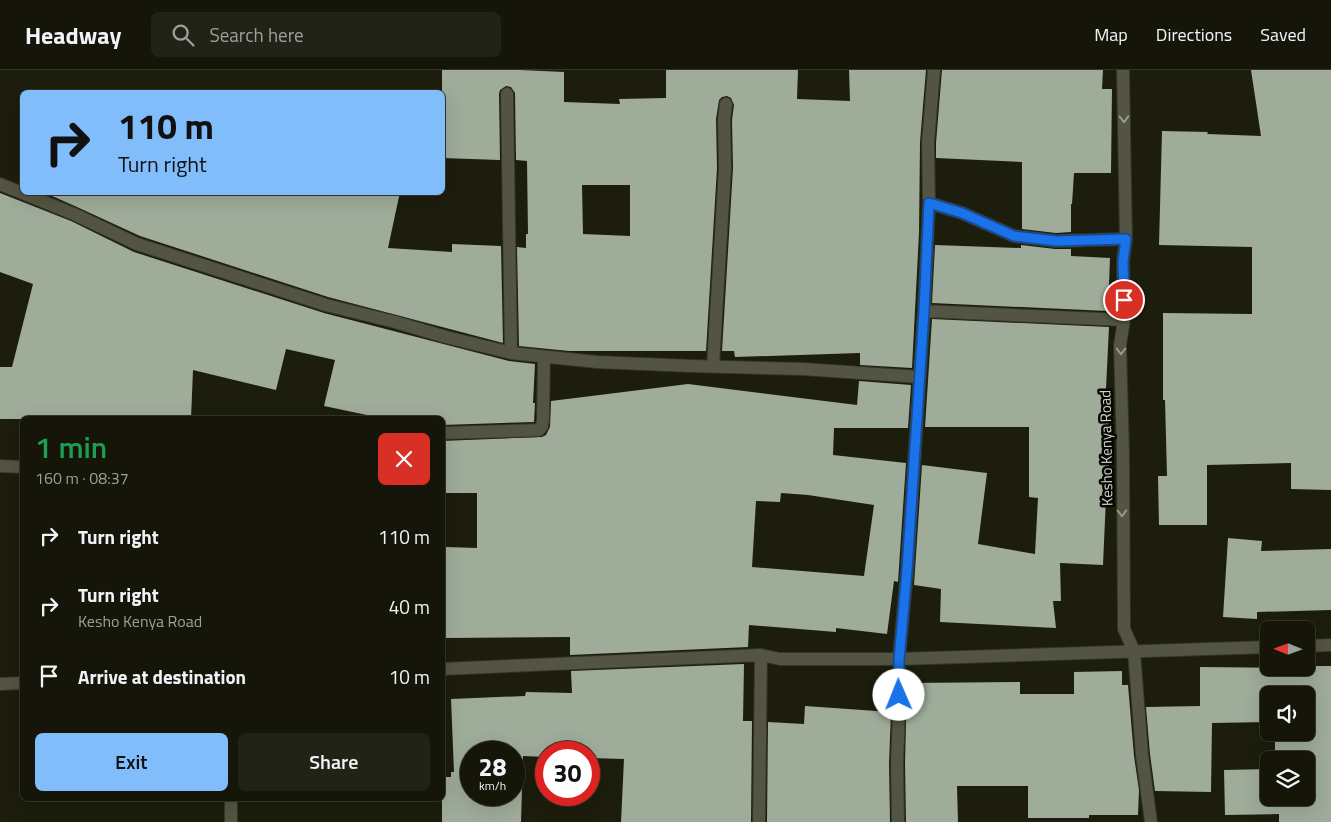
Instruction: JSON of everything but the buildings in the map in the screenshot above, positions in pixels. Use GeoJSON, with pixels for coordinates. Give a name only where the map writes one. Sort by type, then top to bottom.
{"type":"FeatureCollection","features":[{"type":"Feature","properties":{"kind":"street"},"geometry":{"type":"LineString","coordinates":[[898,822],[899,660],[907,570],[924,311],[929,203],[928,143],[934,70]]}},
{"type":"Feature","properties":{"kind":"street","name":"Kesho Kenya Road"},"geometry":{"type":"LineString","coordinates":[[1123,70],[1126,239],[1123,261],[1124,320],[1120,344],[1124,628],[1134,651],[1142,756],[1151,822]]}},
{"type":"Feature","properties":{"kind":"street"},"geometry":{"type":"LineString","coordinates":[[507,94],[511,353]]}},
{"type":"Feature","properties":{"kind":"street"},"geometry":{"type":"LineString","coordinates":[[713,366],[725,168],[724,120],[726,104]]}},
{"type":"Feature","properties":{"kind":"street"},"geometry":{"type":"LineString","coordinates":[[0,184],[20,192]]}},
{"type":"Feature","properties":{"kind":"street"},"geometry":{"type":"LineString","coordinates":[[27,195],[74,214],[137,244],[326,305],[511,353],[597,362],[803,369],[920,378]]}},
{"type":"Feature","properties":{"kind":"street"},"geometry":{"type":"LineString","coordinates":[[929,203],[962,213],[1014,236],[1056,241],[1126,239]]}},
{"type":"Feature","properties":{"kind":"street"},"geometry":{"type":"LineString","coordinates":[[924,311],[1124,320]]}},
{"type":"Feature","properties":{"kind":"street"},"geometry":{"type":"LineString","coordinates":[[445,433],[538,430],[542,426],[543,420],[544,357]]}},
{"type":"Feature","properties":{"kind":"street"},"geometry":{"type":"LineString","coordinates":[[0,466],[20,467]]}},
{"type":"Feature","properties":{"kind":"street"},"geometry":{"type":"LineString","coordinates":[[1315,646],[1331,645]]}},
{"type":"Feature","properties":{"kind":"street"},"geometry":{"type":"LineString","coordinates":[[445,669],[761,655],[780,659],[899,660],[1260,647]]}},
{"type":"Feature","properties":{"kind":"street"},"geometry":{"type":"LineString","coordinates":[[759,822],[761,655]]}},
{"type":"Feature","properties":{"kind":"street"},"geometry":{"type":"LineString","coordinates":[[0,684],[20,683]]}},
{"type":"Feature","properties":{"kind":"street"},"geometry":{"type":"LineString","coordinates":[[231,801],[231,822]]}},
{"type":"Feature","properties":{"kind":"route"},"geometry":{"type":"LineString","coordinates":[[899,695],[899,660],[907,570],[929,203],[962,213],[1014,236],[1056,241],[1126,239],[1123,261],[1124,300]]}}]}
